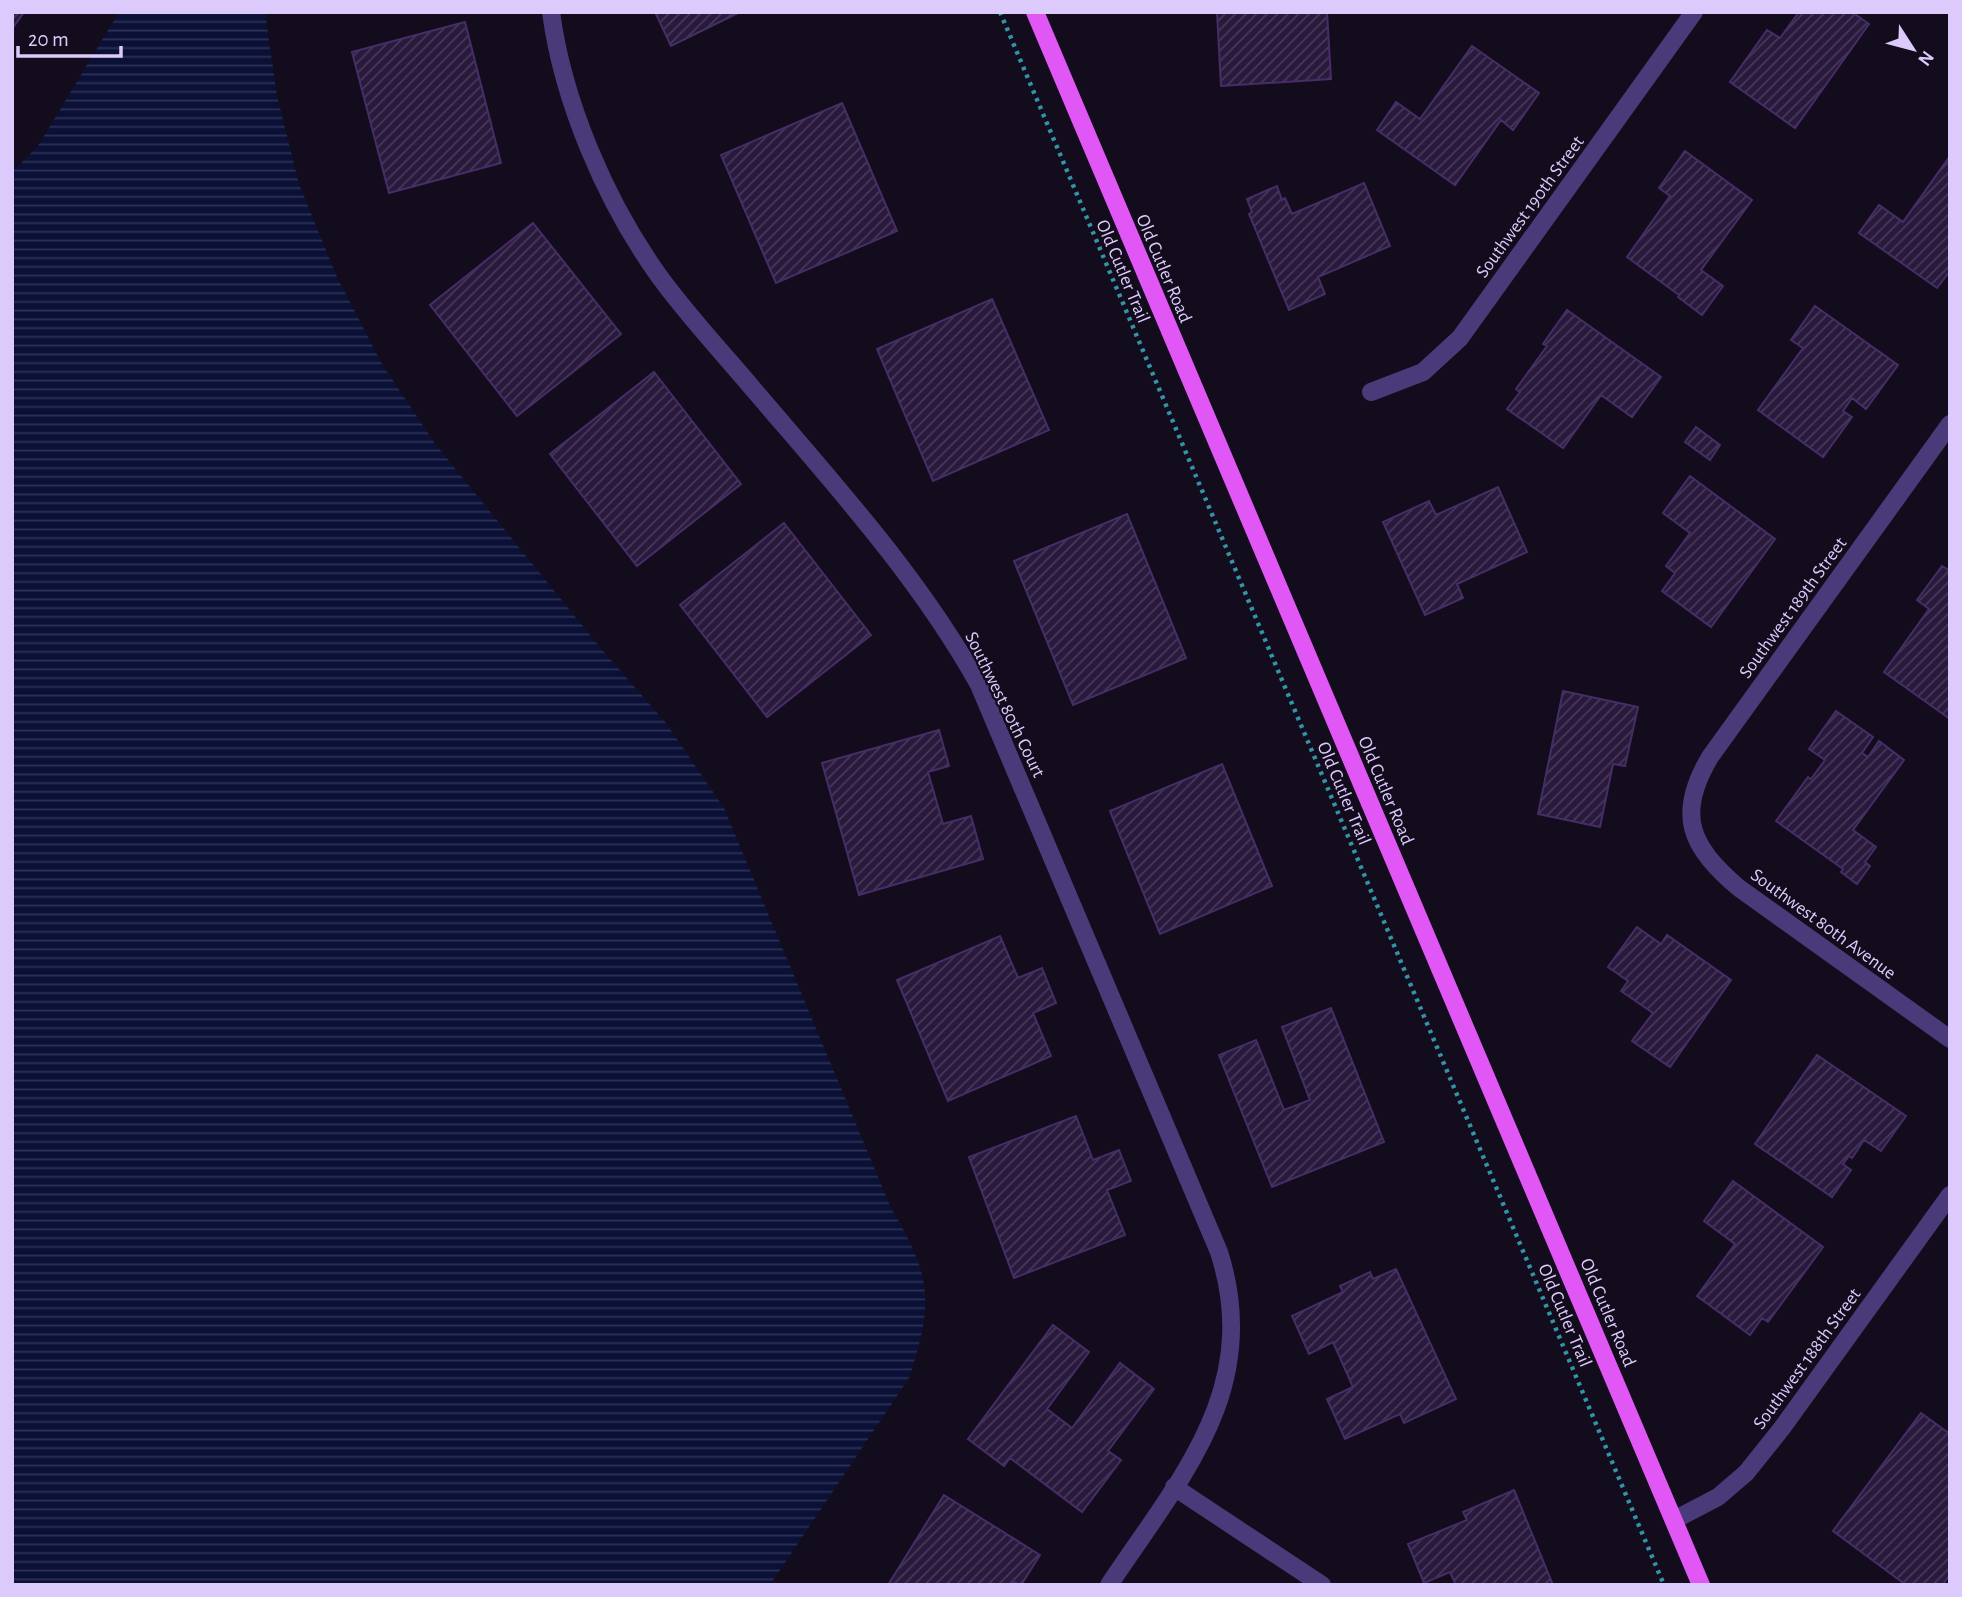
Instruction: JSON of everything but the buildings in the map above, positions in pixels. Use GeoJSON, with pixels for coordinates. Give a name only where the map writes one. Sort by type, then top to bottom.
{"type":"FeatureCollection","features":[{"type":"Feature","properties":{"kind":"main road","name":"Old Cutler Road"},"geometry":{"type":"LineString","coordinates":[[1035,12],[1700,1585]]}},
{"type":"Feature","properties":{"kind":"street","name":"Southwest 80th Court"},"geometry":{"type":"LineString","coordinates":[[551,12],[567,85],[585,135],[609,190],[639,246],[714,347],[828,478],[921,592],[950,634],[979,685],[1203,1209],[1227,1282],[1232,1318],[1231,1350],[1225,1384],[1216,1412],[1205,1438],[1174,1487]]}},
{"type":"Feature","properties":{"kind":"street","name":"Southwest 190th Street"},"geometry":{"type":"LineString","coordinates":[[1371,392],[1423,372],[1460,338],[1694,12]]}},
{"type":"Feature","properties":{"kind":"street","name":"Southwest 189th Street"},"geometry":{"type":"LineString","coordinates":[[1692,825],[1692,801],[1698,777],[1710,758],[1950,424]]}},
{"type":"Feature","properties":{"kind":"street","name":"Southwest 80th Avenue"},"geometry":{"type":"LineString","coordinates":[[1692,825],[1696,841],[1709,860],[1739,888],[1950,1040]]}},
{"type":"Feature","properties":{"kind":"street","name":"Southwest 188th Street"},"geometry":{"type":"LineString","coordinates":[[1674,1520],[1718,1497],[1746,1473],[1782,1428],[1950,1195]]}},
{"type":"Feature","properties":{"kind":"street"},"geometry":{"type":"LineString","coordinates":[[1109,1585],[1174,1487],[1322,1585]]}},
{"type":"Feature","properties":{"kind":"path","name":"Old Cutler Trail"},"geometry":{"type":"LineString","coordinates":[[1000,12],[1664,1585]]}},
{"type":"Feature","properties":{"kind":"shaded area"},"geometry":{"type":"Polygon","coordinates":[[[119,12],[265,12],[277,96],[299,184],[337,277],[382,364],[436,445],[603,651],[666,723],[724,808],[891,1208],[915,1253],[925,1290],[925,1309],[909,1378],[770,1585],[12,1585],[12,172],[38,146],[119,12]]]}}]}
